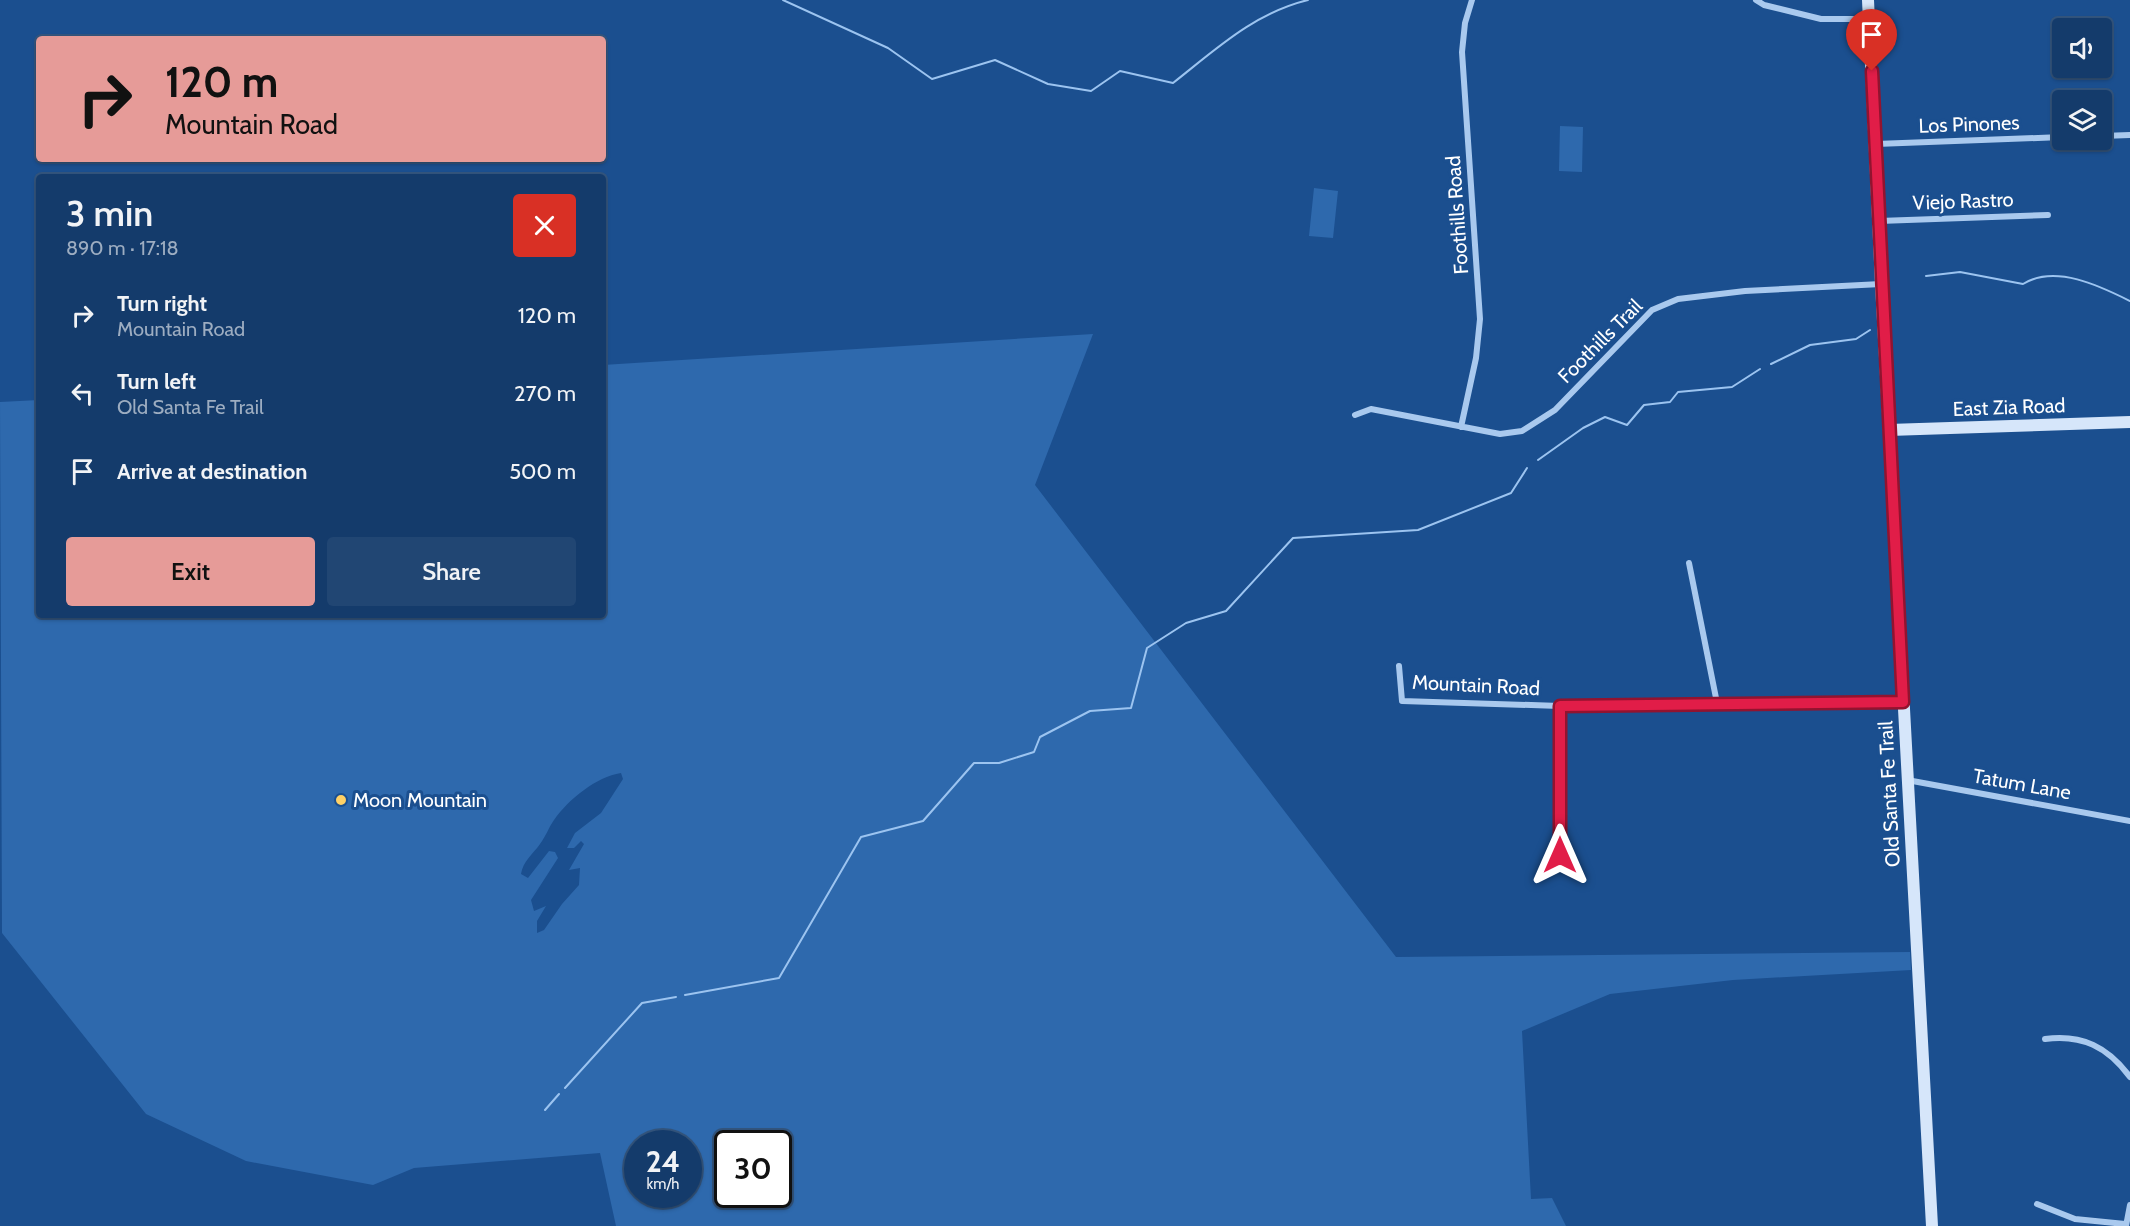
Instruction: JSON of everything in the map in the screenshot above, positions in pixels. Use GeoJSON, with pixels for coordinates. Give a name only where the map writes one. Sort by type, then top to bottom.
{"type":"FeatureCollection","features":[{"type":"Feature","properties":{"kind":"street","name":"Foothills Road"},"geometry":{"type":"LineString","coordinates":[[1461,427],[1476,358],[1480,319],[1462,52],[1465,23],[1472,0]]}},
{"type":"Feature","properties":{"kind":"street"},"geometry":{"type":"LineString","coordinates":[[1756,0],[1764,5],[1821,19],[1869,19]]}},
{"type":"Feature","properties":{"kind":"street","name":"Old Santa Fe Trail"},"geometry":{"type":"LineString","coordinates":[[1868,0],[1881,284],[1932,1226]]}},
{"type":"Feature","properties":{"kind":"street"},"geometry":{"type":"LineString","coordinates":[[2112,136],[2130,135]]}},
{"type":"Feature","properties":{"kind":"street","name":"Los Pinones"},"geometry":{"type":"LineString","coordinates":[[1876,144],[2052,137]]}},
{"type":"Feature","properties":{"kind":"street","name":"Viejo Rastro"},"geometry":{"type":"LineString","coordinates":[[1879,221],[2048,214]]}},
{"type":"Feature","properties":{"kind":"street","name":"Foothills Trail"},"geometry":{"type":"LineString","coordinates":[[1355,415],[1371,409],[1500,434],[1522,431],[1555,410],[1652,310],[1678,299],[1745,291],[1881,284]]}},
{"type":"Feature","properties":{"kind":"street","name":"East Zia Road"},"geometry":{"type":"LineString","coordinates":[[1889,430],[2130,422]]}},
{"type":"Feature","properties":{"kind":"street"},"geometry":{"type":"LineString","coordinates":[[1689,563],[1717,703]]}},
{"type":"Feature","properties":{"kind":"street","name":"Mountain Road"},"geometry":{"type":"LineString","coordinates":[[1399,666],[1402,701],[1560,706],[1903,702]]}},
{"type":"Feature","properties":{"kind":"street"},"geometry":{"type":"LineString","coordinates":[[1560,706],[1560,855]]}},
{"type":"Feature","properties":{"kind":"street","name":"Tatum Lane"},"geometry":{"type":"LineString","coordinates":[[1907,780],[2130,821]]}},
{"type":"Feature","properties":{"kind":"street"},"geometry":{"type":"LineString","coordinates":[[2045,1039],[2065,1036],[2099,1047],[2112,1055],[2130,1077]]}},
{"type":"Feature","properties":{"kind":"street"},"geometry":{"type":"LineString","coordinates":[[2037,1204],[2075,1219],[2126,1225],[2130,1205]]}},
{"type":"Feature","properties":{"kind":"shaded area"},"geometry":{"type":"Polygon","coordinates":[[[1560,126],[1583,127],[1582,172],[1559,171],[1560,126]]]}},
{"type":"Feature","properties":{"kind":"shaded area"},"geometry":{"type":"Polygon","coordinates":[[[1314,188],[1338,191],[1333,238],[1309,236],[1314,188]]]}},
{"type":"Feature","properties":{"kind":"shaded area"},"geometry":{"type":"Polygon","coordinates":[[[1093,334],[1035,485],[1396,957],[1910,952],[1911,970],[1733,980],[1610,994],[1522,1031],[1531,1199],[1552,1198],[1566,1226],[616,1226],[600,1153],[414,1168],[373,1185],[246,1161],[146,1114],[2,933],[0,402],[36,400],[36,618],[606,618],[606,365],[1093,334]],[[621,773],[593,784],[567,804],[524,865],[521,874],[528,878],[549,851],[555,852],[558,858],[531,900],[534,911],[546,906],[537,921],[537,933],[544,930],[579,885],[580,868],[569,870],[584,844],[581,841],[574,848],[567,848],[575,833],[601,813],[623,779],[621,773]]]}},
{"type":"Feature","properties":{"kind":"waterway"},"geometry":{"type":"LineString","coordinates":[[783,0],[888,48],[932,79],[995,60],[1048,84],[1091,91],[1120,71],[1173,83],[1253,23],[1288,6],[1308,0]]}},
{"type":"Feature","properties":{"kind":"waterway"},"geometry":{"type":"LineString","coordinates":[[1926,276],[1960,272],[2023,284],[2036,278],[2063,277],[2077,279],[2105,289],[2130,301]]}},
{"type":"Feature","properties":{"kind":"waterway"},"geometry":{"type":"LineString","coordinates":[[1771,364],[1810,345],[1856,339],[1870,330]]}},
{"type":"Feature","properties":{"kind":"waterway"},"geometry":{"type":"LineString","coordinates":[[1538,460],[1583,428],[1605,417],[1627,425],[1644,405],[1670,402],[1678,392],[1732,387],[1760,369]]}},
{"type":"Feature","properties":{"kind":"waterway"},"geometry":{"type":"LineString","coordinates":[[685,995],[779,978],[861,837],[923,821],[974,763],[999,763],[1034,752],[1040,737],[1090,711],[1131,708],[1147,648],[1186,623],[1226,611],[1293,538],[1418,530],[1511,493],[1527,468]]}},
{"type":"Feature","properties":{"kind":"waterway"},"geometry":{"type":"LineString","coordinates":[[565,1088],[642,1003],[676,997]]}},
{"type":"Feature","properties":{"kind":"waterway"},"geometry":{"type":"LineString","coordinates":[[545,1110],[559,1094]]}},
{"type":"Feature","properties":{"kind":"place","name":"Moon Mountain"},"geometry":{"type":"Point","coordinates":[341,800]}},
{"type":"Feature","properties":{"kind":"route"},"geometry":{"type":"LineString","coordinates":[[1560,855],[1560,706],[1903,702],[1872,71]]}}]}
